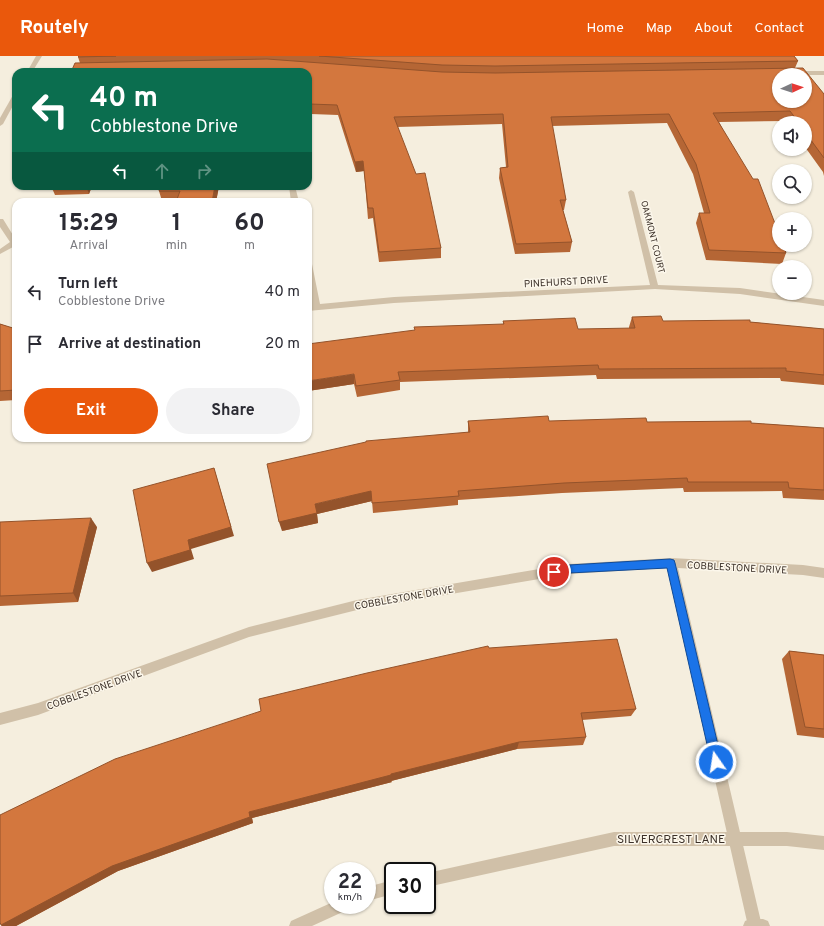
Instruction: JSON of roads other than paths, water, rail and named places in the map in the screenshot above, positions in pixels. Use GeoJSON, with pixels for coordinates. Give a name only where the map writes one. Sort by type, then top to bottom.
{"type":"FeatureCollection","features":[{"type":"Feature","properties":{"kind":"street"},"geometry":{"type":"LineString","coordinates":[[32,68],[39,56]]}},
{"type":"Feature","properties":{"kind":"street"},"geometry":{"type":"LineString","coordinates":[[812,73],[824,73]]}},
{"type":"Feature","properties":{"kind":"street"},"geometry":{"type":"LineString","coordinates":[[0,124],[12,102]]}},
{"type":"Feature","properties":{"kind":"street","name":"OAKMONT COURT"},"geometry":{"type":"LineString","coordinates":[[631,192],[655,287]]}},
{"type":"Feature","properties":{"kind":"street"},"geometry":{"type":"LineString","coordinates":[[0,221],[12,240]]}},
{"type":"Feature","properties":{"kind":"street"},"geometry":{"type":"LineString","coordinates":[[0,252],[12,246]]}},
{"type":"Feature","properties":{"kind":"street","name":"PINEHURST DRIVE"},"geometry":{"type":"LineString","coordinates":[[312,308],[394,300],[655,287],[740,291],[824,303]]}},
{"type":"Feature","properties":{"kind":"street"},"geometry":{"type":"LineString","coordinates":[[670,563],[755,926]]}},
{"type":"Feature","properties":{"kind":"street","name":"COBBLESTONE DRIVE"},"geometry":{"type":"LineString","coordinates":[[0,719],[38,709],[249,632],[356,605],[569,569],[670,563],[802,570],[824,573]]}},
{"type":"Feature","properties":{"kind":"street","name":"SILVERCREST LANE"},"geometry":{"type":"LineString","coordinates":[[436,878],[614,839],[787,839],[824,843]]}},
{"type":"Feature","properties":{"kind":"street"},"geometry":{"type":"LineString","coordinates":[[296,926],[324,913]]}},
{"type":"Feature","properties":{"kind":"street"},"geometry":{"type":"LineString","coordinates":[[750,926],[763,926]]}}]}
